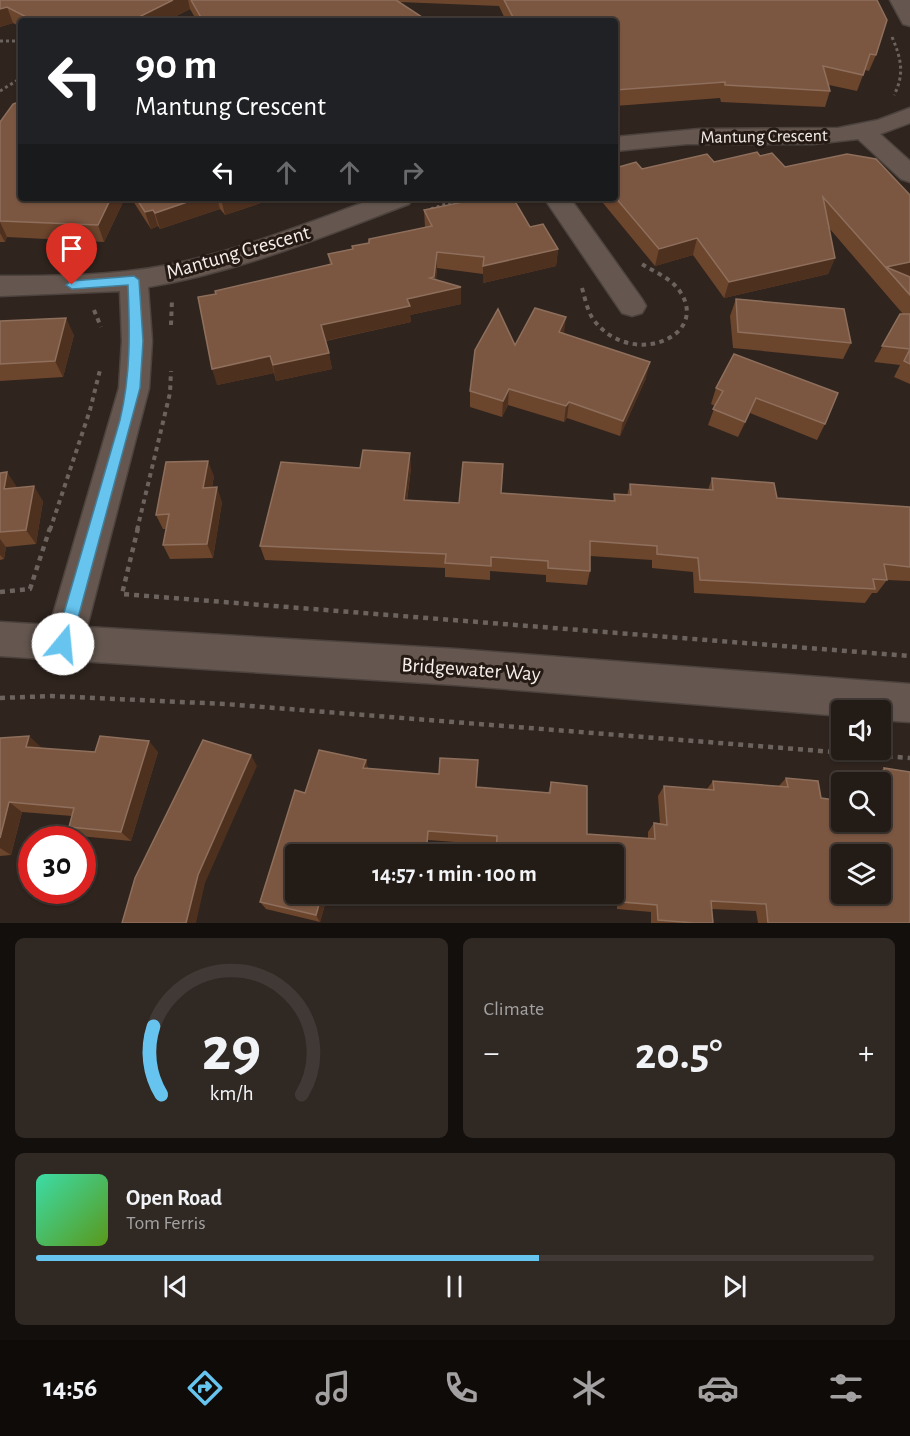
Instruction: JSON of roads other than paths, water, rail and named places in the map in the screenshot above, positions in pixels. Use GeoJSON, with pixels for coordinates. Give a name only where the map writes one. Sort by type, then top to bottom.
{"type":"FeatureCollection","features":[{"type":"Feature","properties":{"kind":"street"},"geometry":{"type":"LineString","coordinates":[[900,0],[910,20]]}},
{"type":"Feature","properties":{"kind":"street","name":"Mantung Crescent"},"geometry":{"type":"LineString","coordinates":[[618,144],[708,136],[817,136],[865,132],[889,125],[910,115]]}},
{"type":"Feature","properties":{"kind":"street"},"geometry":{"type":"LineString","coordinates":[[865,132],[910,174]]}},
{"type":"Feature","properties":{"kind":"street","name":"Mantung Crescent"},"geometry":{"type":"LineString","coordinates":[[0,286],[52,286],[134,280],[210,264],[268,248],[389,201]]}},
{"type":"Feature","properties":{"kind":"street"},"geometry":{"type":"LineString","coordinates":[[559,201],[632,306]]}},
{"type":"Feature","properties":{"kind":"street"},"geometry":{"type":"LineString","coordinates":[[24,645],[134,388],[137,341],[134,280]]}},
{"type":"Feature","properties":{"kind":"street","name":"Bridgewater Way"},"geometry":{"type":"LineString","coordinates":[[24,645],[456,667],[910,703]]}}]}
